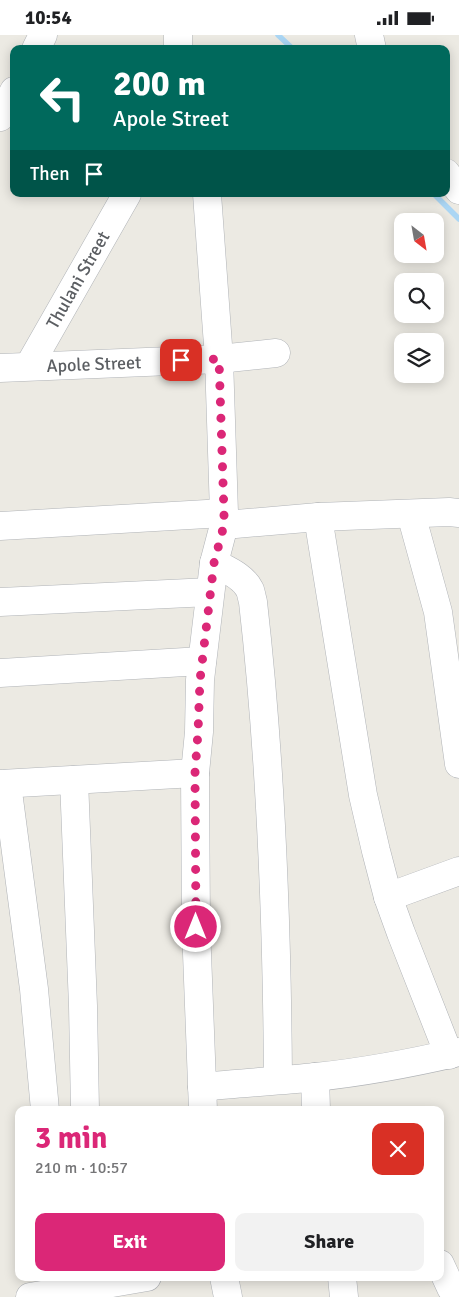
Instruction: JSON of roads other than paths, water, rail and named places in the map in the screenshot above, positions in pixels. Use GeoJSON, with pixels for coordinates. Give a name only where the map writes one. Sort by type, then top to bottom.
{"type":"FeatureCollection","features":[{"type":"Feature","properties":{"kind":"street"},"geometry":{"type":"LineString","coordinates":[[0,117],[10,98]]}},
{"type":"Feature","properties":{"kind":"street"},"geometry":{"type":"LineString","coordinates":[[450,178],[459,190]]}},
{"type":"Feature","properties":{"kind":"street","name":"Thulani Street"},"geometry":{"type":"LineString","coordinates":[[29,366],[125,197]]}},
{"type":"Feature","properties":{"kind":"street"},"geometry":{"type":"LineString","coordinates":[[207,197],[219,359],[224,519],[214,563],[202,661],[195,773],[196,927],[202,1098],[278,1080],[397,1066],[454,1054],[415,969],[388,897],[363,795],[318,517]]}},
{"type":"Feature","properties":{"kind":"street","name":"Apole Street"},"geometry":{"type":"LineString","coordinates":[[0,368],[219,359],[276,353]]}},
{"type":"Feature","properties":{"kind":"street"},"geometry":{"type":"LineString","coordinates":[[0,526],[411,513],[456,520]]}},
{"type":"Feature","properties":{"kind":"street"},"geometry":{"type":"LineString","coordinates":[[411,513],[438,612],[459,764]]}},
{"type":"Feature","properties":{"kind":"street"},"geometry":{"type":"LineString","coordinates":[[214,563],[243,580],[250,589],[253,601],[269,785],[275,918],[278,1080]]}},
{"type":"Feature","properties":{"kind":"street"},"geometry":{"type":"LineString","coordinates":[[0,602],[210,591]]}},
{"type":"Feature","properties":{"kind":"street"},"geometry":{"type":"LineString","coordinates":[[0,673],[202,661]]}},
{"type":"Feature","properties":{"kind":"street"},"geometry":{"type":"LineString","coordinates":[[45,1106],[34,989],[4,784],[195,773]]}},
{"type":"Feature","properties":{"kind":"street"},"geometry":{"type":"LineString","coordinates":[[74,780],[83,1005],[84,1106]]}},
{"type":"Feature","properties":{"kind":"street"},"geometry":{"type":"LineString","coordinates":[[388,897],[459,871]]}},
{"type":"Feature","properties":{"kind":"street"},"geometry":{"type":"LineString","coordinates":[[315,1077],[316,1106]]}},
{"type":"Feature","properties":{"kind":"street"},"geometry":{"type":"LineString","coordinates":[[444,1273],[451,1288],[458,1297]]}},
{"type":"Feature","properties":{"kind":"street"},"geometry":{"type":"LineString","coordinates":[[30,1297],[102,1281]]}},
{"type":"Feature","properties":{"kind":"street"},"geometry":{"type":"LineString","coordinates":[[225,1281],[228,1297]]}},
{"type":"Feature","properties":{"kind":"street"},"geometry":{"type":"LineString","coordinates":[[342,1281],[344,1297]]}},
{"type":"Feature","properties":{"kind":"waterway"},"geometry":{"type":"LineString","coordinates":[[278,35],[289,45]]}},
{"type":"Feature","properties":{"kind":"waterway"},"geometry":{"type":"LineString","coordinates":[[437,197],[459,219]]}}]}
